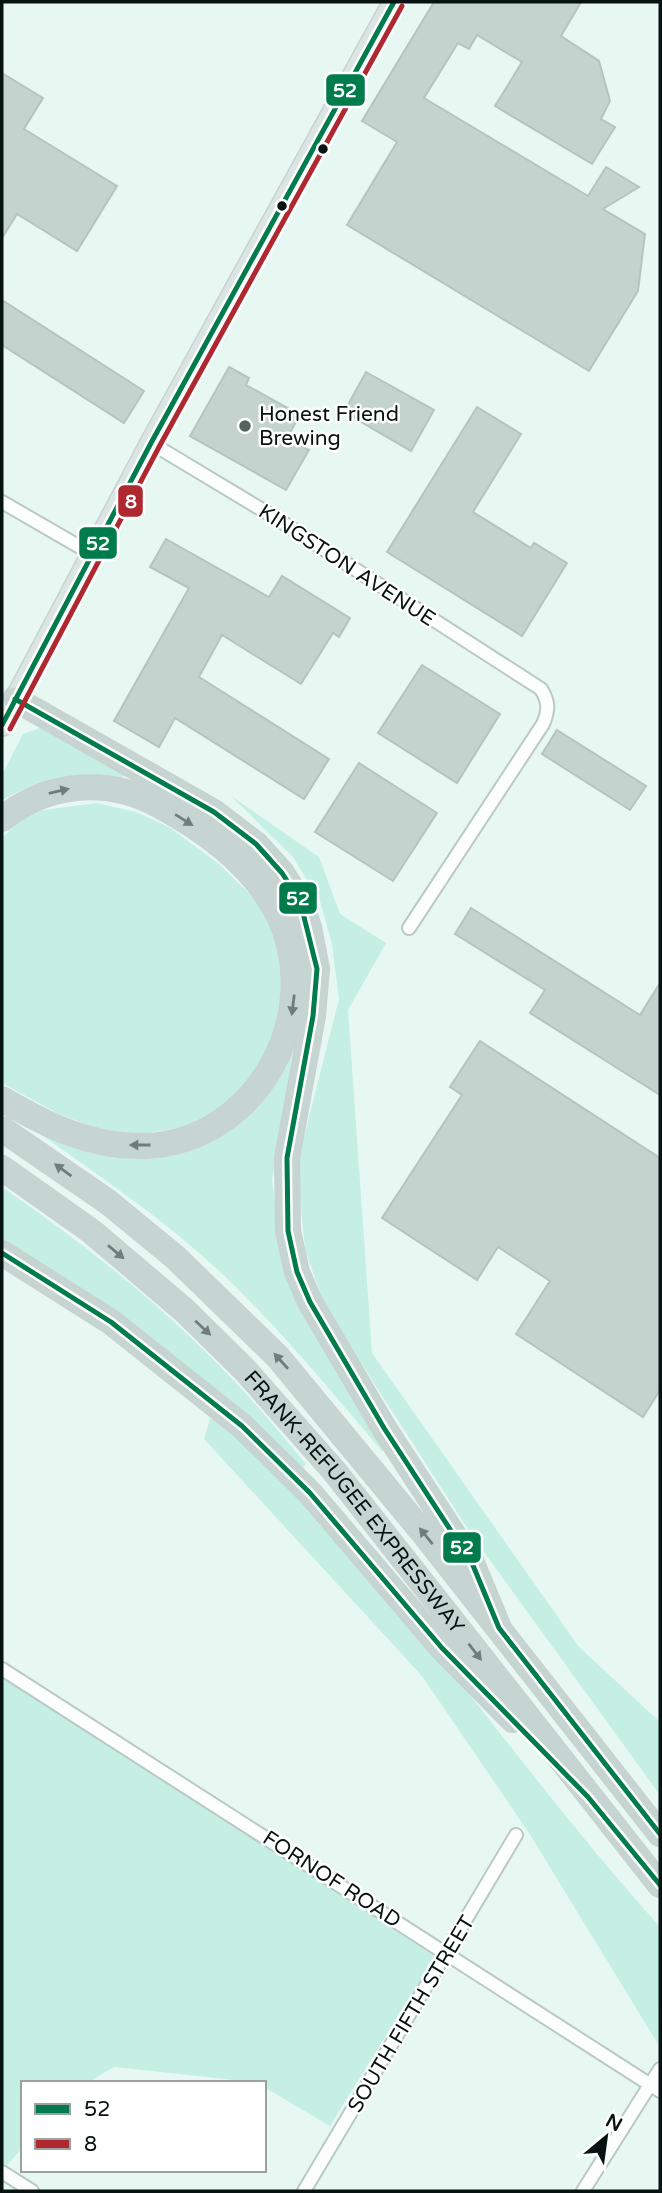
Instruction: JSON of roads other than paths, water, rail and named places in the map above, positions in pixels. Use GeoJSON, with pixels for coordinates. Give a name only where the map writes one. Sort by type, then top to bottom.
{"type":"FeatureCollection","features":[{"type":"Feature","properties":{"kind":"highway"},"geometry":{"type":"LineString","coordinates":[[15,699],[214,812],[256,844],[282,873],[300,901],[317,969],[313,1016],[287,1158],[288,1231],[298,1272],[310,1302],[384,1428],[472,1563],[499,1628]]}},
{"type":"Feature","properties":{"kind":"highway"},"geometry":{"type":"LineString","coordinates":[[2,819],[40,795],[66,788],[98,787],[144,797],[185,820],[241,865],[268,897],[291,951],[295,989],[290,1027],[284,1046],[266,1075],[235,1111],[191,1136],[169,1144],[144,1146],[92,1140],[41,1122],[2,1099]]}},
{"type":"Feature","properties":{"kind":"highway","name":"FRANK-REFUGEE EXPRESSWAY"},"geometry":{"type":"LineString","coordinates":[[2,1129],[108,1202],[175,1257],[239,1317],[316,1402],[499,1628],[660,1834]]}},
{"type":"Feature","properties":{"kind":"highway","name":"FRANK-REFUGEE EXPRESSWAY"},"geometry":{"type":"LineString","coordinates":[[2,1168],[91,1231],[152,1282],[252,1377],[335,1472],[660,1885]]}},
{"type":"Feature","properties":{"kind":"highway"},"geometry":{"type":"LineString","coordinates":[[2,1253],[111,1322],[242,1426],[310,1493],[442,1648],[589,1797]]}},
{"type":"Feature","properties":{"kind":"main road"},"geometry":{"type":"LineString","coordinates":[[2,725],[151,443],[394,2]]}},
{"type":"Feature","properties":{"kind":"street","name":"KINGSTON AVENUE"},"geometry":{"type":"LineString","coordinates":[[151,443],[274,517],[541,689],[548,700],[548,712],[543,723],[409,928]]}},
{"type":"Feature","properties":{"kind":"street"},"geometry":{"type":"LineString","coordinates":[[2,502],[92,554]]}},
{"type":"Feature","properties":{"kind":"street","name":"FORNOF ROAD"},"geometry":{"type":"LineString","coordinates":[[2,1669],[655,2087]]}},
{"type":"Feature","properties":{"kind":"street","name":"SOUTH FIFTH STREET"},"geometry":{"type":"LineString","coordinates":[[304,2191],[448,1954],[516,1835]]}},
{"type":"Feature","properties":{"kind":"street"},"geometry":{"type":"LineString","coordinates":[[583,2191],[655,2087],[660,2069]]}},
{"type":"Feature","properties":{"kind":"street"},"geometry":{"type":"LineString","coordinates":[[2,2172],[32,2191]]}},
{"type":"Feature","properties":{"kind":"place","name":"Honest Friend Brewing"},"geometry":{"type":"Point","coordinates":[245,426]}}]}
